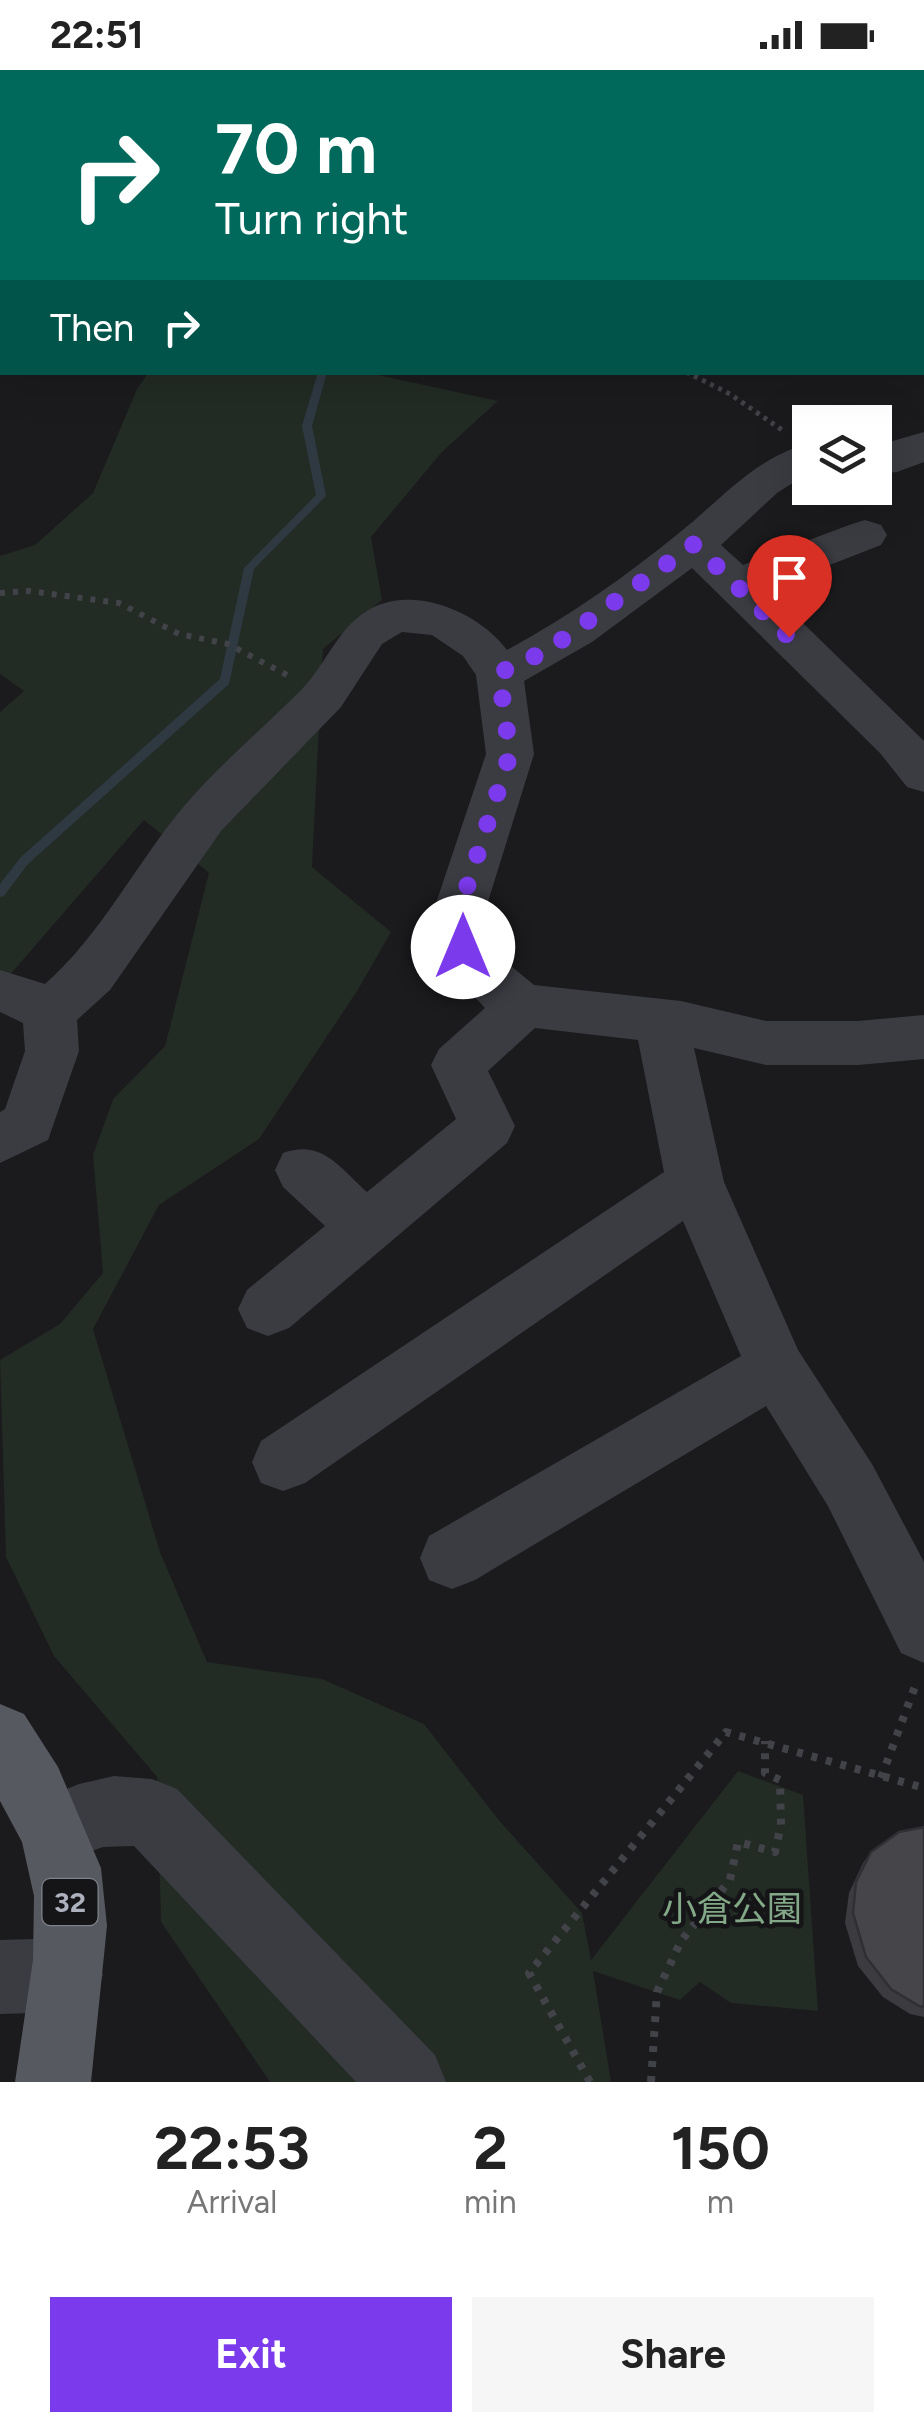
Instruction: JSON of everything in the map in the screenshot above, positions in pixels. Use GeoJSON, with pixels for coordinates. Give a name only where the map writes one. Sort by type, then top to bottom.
{"type":"FeatureCollection","features":[{"type":"Feature","properties":{"kind":"main road","name":"32"},"geometry":{"type":"LineString","coordinates":[[0,1738],[56,1829],[70,1887],[33,1976],[52,2082]]}},
{"type":"Feature","properties":{"kind":"street"},"geometry":{"type":"LineString","coordinates":[[892,458],[924,445]]}},
{"type":"Feature","properties":{"kind":"street"},"geometry":{"type":"LineString","coordinates":[[499,673],[548,650],[694,544],[792,460]]}},
{"type":"Feature","properties":{"kind":"street"},"geometry":{"type":"LineString","coordinates":[[736,584],[866,536]]}},
{"type":"Feature","properties":{"kind":"street"},"geometry":{"type":"LineString","coordinates":[[694,544],[897,741],[924,774]]}},
{"type":"Feature","properties":{"kind":"street"},"geometry":{"type":"LineString","coordinates":[[0,1139],[28,1124],[52,1051],[18,999],[91,975],[203,818],[324,695],[366,633],[391,617],[430,617],[446,623],[479,645],[499,673],[510,754],[455,924],[463,947],[481,973],[504,995],[524,1005],[661,1020],[766,1043],[922,1040]]}},
{"type":"Feature","properties":{"kind":"street"},"geometry":{"type":"LineString","coordinates":[[268,1310],[487,1126],[458,1065],[524,1005]]}},
{"type":"Feature","properties":{"kind":"street"},"geometry":{"type":"LineString","coordinates":[[661,1020],[696,1182],[776,1368],[850,1485],[924,1630]]}},
{"type":"Feature","properties":{"kind":"street"},"geometry":{"type":"LineString","coordinates":[[304,1170],[366,1227]]}},
{"type":"Feature","properties":{"kind":"street"},"geometry":{"type":"LineString","coordinates":[[284,1462],[696,1182]]}},
{"type":"Feature","properties":{"kind":"street"},"geometry":{"type":"LineString","coordinates":[[452,1558],[776,1368]]}},
{"type":"Feature","properties":{"kind":"street"},"geometry":{"type":"LineString","coordinates":[[56,1829],[87,1815],[127,1808],[152,1814],[408,2082]]}},
{"type":"Feature","properties":{"kind":"path"},"geometry":{"type":"LineString","coordinates":[[692,375],[730,394],[792,441]]}},
{"type":"Feature","properties":{"kind":"path"},"geometry":{"type":"LineString","coordinates":[[0,593],[28,591],[118,603],[179,634],[228,644],[324,695]]}},
{"type":"Feature","properties":{"kind":"path"},"geometry":{"type":"LineString","coordinates":[[881,1778],[924,1662]]}},
{"type":"Feature","properties":{"kind":"path"},"geometry":{"type":"LineString","coordinates":[[590,2082],[529,1973],[726,1732],[924,1788]]}},
{"type":"Feature","properties":{"kind":"path"},"geometry":{"type":"LineString","coordinates":[[651,2082],[657,1992],[681,1941],[730,1880],[738,1842],[775,1852],[781,1824],[780,1780],[765,1773],[765,1741]]}},
{"type":"Feature","properties":{"kind":"green space","name":"小倉公園"},"geometry":{"type":"Polygon","coordinates":[[[147,375],[378,375],[498,401],[442,452],[371,537],[382,600],[323,649],[312,867],[391,932],[359,988],[259,1139],[159,1205],[93,1329],[160,1552],[207,1662],[322,1679],[424,1724],[498,1819],[582,1913],[591,1960],[738,1771],[803,1795],[818,2011],[731,2003],[700,1982],[680,2000],[593,1971],[611,2082],[270,2082],[161,1922],[157,1777],[54,1656],[6,1557],[0,1360],[60,1324],[103,1273],[93,1155],[113,1099],[165,1046],[209,873],[144,820],[9,976],[0,975],[0,712],[24,691],[0,674],[0,556],[35,545],[93,493],[147,375]]]}},
{"type":"Feature","properties":{"kind":"building"},"geometry":{"type":"Polygon","coordinates":[[[924,1827],[924,2007],[891,1989],[866,1957],[853,1913],[856,1882],[871,1852],[899,1832],[924,1827]]]}},
{"type":"Feature","properties":{"kind":"waterway"},"geometry":{"type":"LineString","coordinates":[[0,893],[24,861],[225,681],[249,568],[321,496],[307,426],[322,375]]}},
{"type":"Feature","properties":{"kind":"route"},"geometry":{"type":"LineString","coordinates":[[463,947],[455,924],[510,754],[499,673],[577,631],[694,544],[789,637]]}}]}
